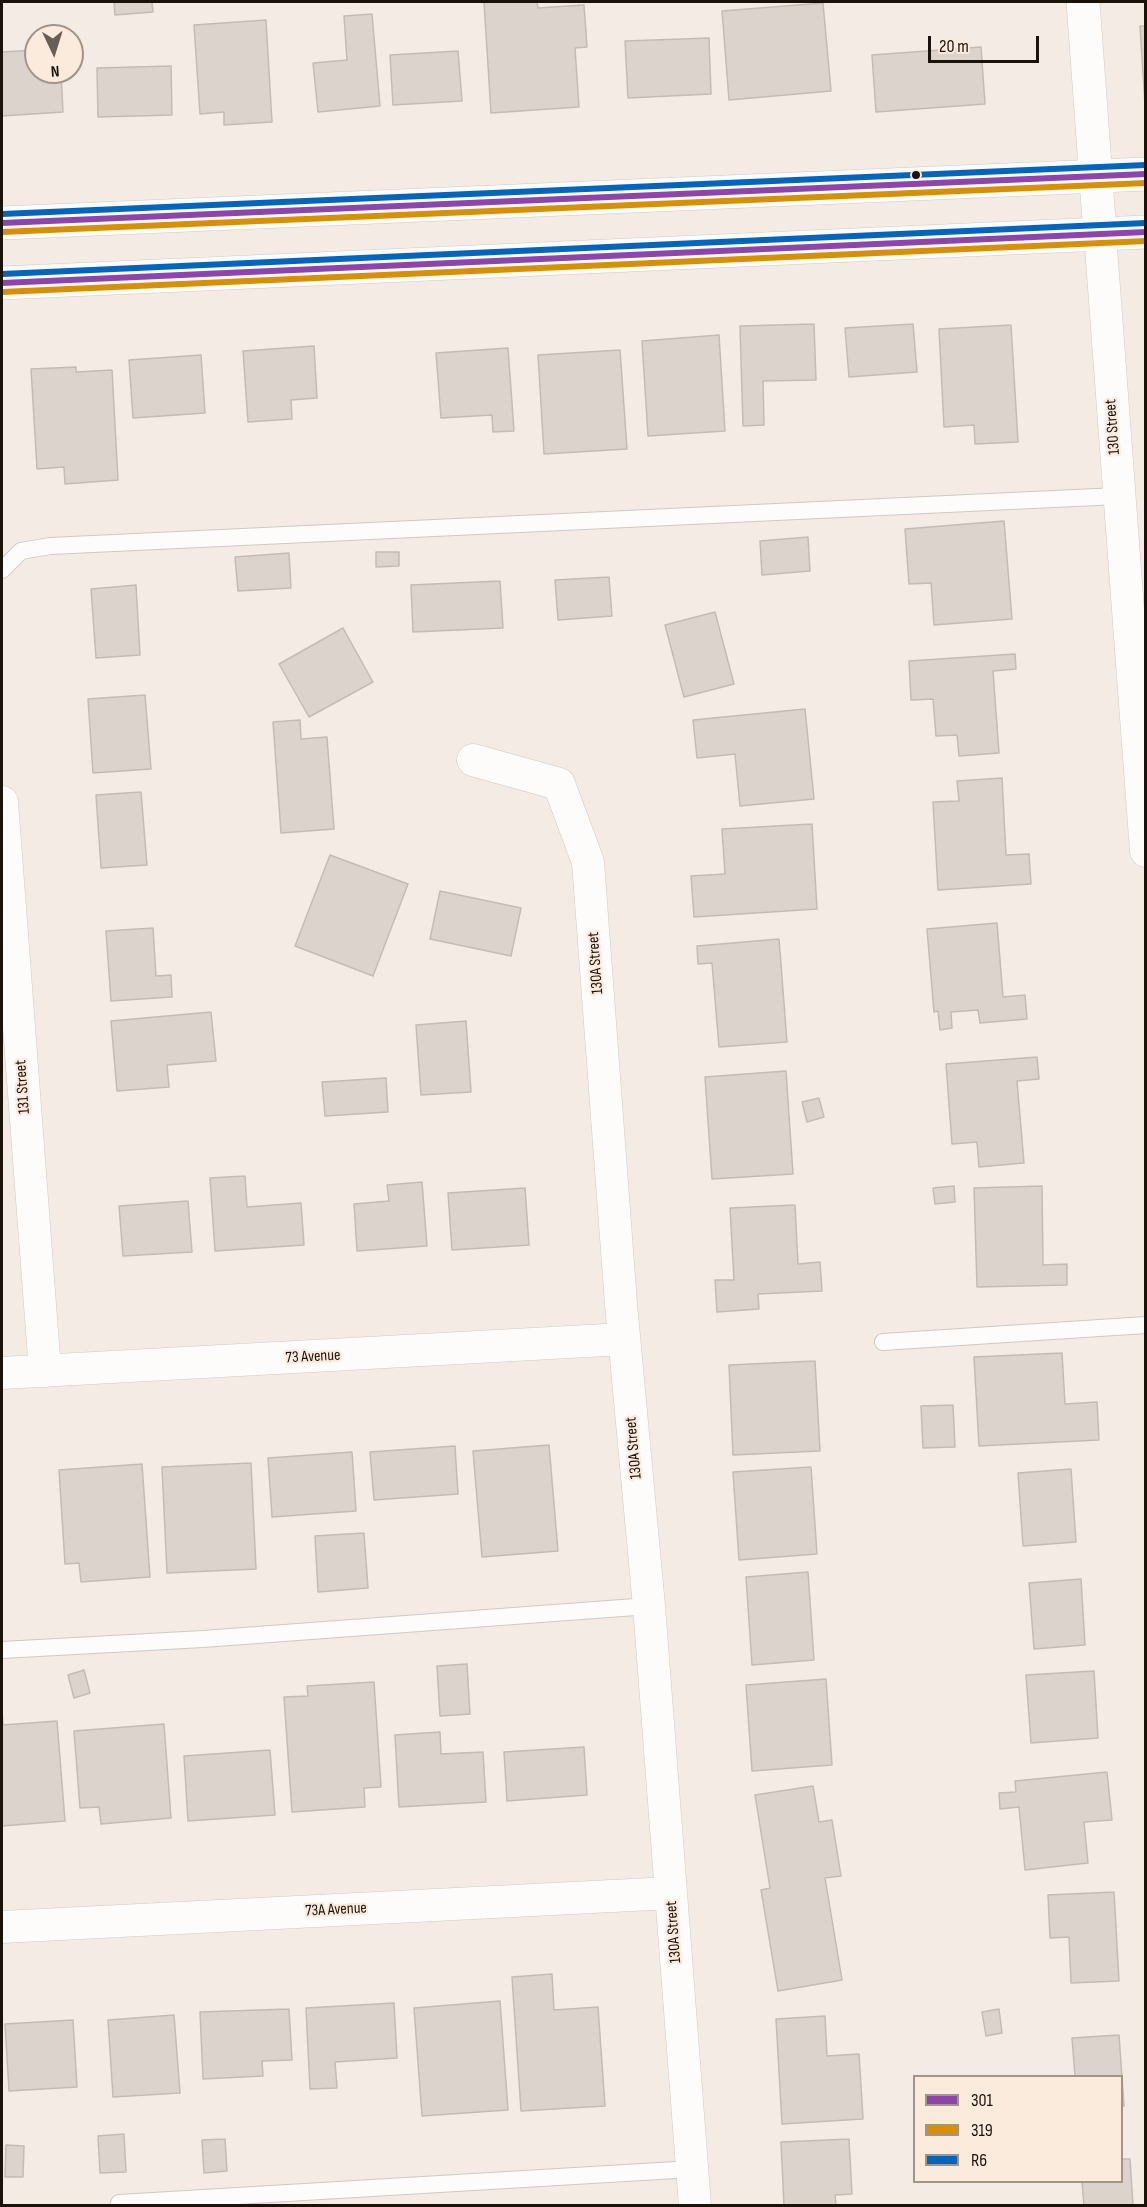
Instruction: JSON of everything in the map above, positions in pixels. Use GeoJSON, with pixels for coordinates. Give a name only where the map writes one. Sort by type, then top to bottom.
{"type":"FeatureCollection","features":[{"type":"Feature","properties":{"kind":"main road","name":"130 Street"},"geometry":{"type":"LineString","coordinates":[[1083,2],[1100,234]]}},
{"type":"Feature","properties":{"kind":"main road"},"geometry":{"type":"LineString","coordinates":[[2,223],[1146,174]]}},
{"type":"Feature","properties":{"kind":"main road"},"geometry":{"type":"LineString","coordinates":[[2,283],[1146,232]]}},
{"type":"Feature","properties":{"kind":"street","name":"130 Street"},"geometry":{"type":"LineString","coordinates":[[1100,234],[1146,851]]}},
{"type":"Feature","properties":{"kind":"street","name":"130A Street"},"geometry":{"type":"LineString","coordinates":[[473,760],[560,784],[588,862],[624,1339],[649,1606],[695,2205]]}},
{"type":"Feature","properties":{"kind":"street","name":"131 Street"},"geometry":{"type":"LineString","coordinates":[[2,802],[45,1371]]}},
{"type":"Feature","properties":{"kind":"street","name":"73 Avenue"},"geometry":{"type":"LineString","coordinates":[[2,1373],[624,1339]]}},
{"type":"Feature","properties":{"kind":"street","name":"73A Avenue"},"geometry":{"type":"LineString","coordinates":[[2,1927],[671,1893]]}},
{"type":"Feature","properties":{"kind":"lane"},"geometry":{"type":"LineString","coordinates":[[2,570],[21,551],[50,546],[1118,496]]}},
{"type":"Feature","properties":{"kind":"lane"},"geometry":{"type":"LineString","coordinates":[[883,1342],[1146,1325]]}},
{"type":"Feature","properties":{"kind":"lane"},"geometry":{"type":"LineString","coordinates":[[2,1650],[203,1639],[649,1606]]}},
{"type":"Feature","properties":{"kind":"lane"},"geometry":{"type":"LineString","coordinates":[[119,2203],[693,2169]]}},
{"type":"Feature","properties":{"kind":"building"},"geometry":{"type":"Polygon","coordinates":[[[114,2],[152,2],[153,12],[115,15],[114,2]]]}},
{"type":"Feature","properties":{"kind":"building"},"geometry":{"type":"Polygon","coordinates":[[[484,2],[537,2],[538,8],[584,5],[587,47],[575,48],[579,107],[491,113],[484,2]]]}},
{"type":"Feature","properties":{"kind":"building"},"geometry":{"type":"Polygon","coordinates":[[[823,3],[831,91],[729,100],[722,11],[823,3]]]}},
{"type":"Feature","properties":{"kind":"building"},"geometry":{"type":"Polygon","coordinates":[[[372,14],[380,106],[318,112],[313,63],[347,60],[344,16],[372,14]]]}},
{"type":"Feature","properties":{"kind":"building"},"geometry":{"type":"Polygon","coordinates":[[[266,20],[272,122],[224,125],[224,112],[200,114],[194,25],[266,20]]]}},
{"type":"Feature","properties":{"kind":"building"},"geometry":{"type":"Polygon","coordinates":[[[1140,26],[1146,26],[1145,105],[1140,26]]]}},
{"type":"Feature","properties":{"kind":"building"},"geometry":{"type":"Polygon","coordinates":[[[709,38],[711,94],[628,98],[625,41],[709,38]]]}},
{"type":"Feature","properties":{"kind":"building"},"geometry":{"type":"Polygon","coordinates":[[[981,47],[985,104],[876,112],[872,55],[981,47]]]}},
{"type":"Feature","properties":{"kind":"building"},"geometry":{"type":"Polygon","coordinates":[[[24,51],[24,84],[62,84],[63,112],[2,116],[2,52],[24,51]]]}},
{"type":"Feature","properties":{"kind":"building"},"geometry":{"type":"Polygon","coordinates":[[[458,51],[462,101],[393,105],[390,55],[458,51]]]}},
{"type":"Feature","properties":{"kind":"building"},"geometry":{"type":"Polygon","coordinates":[[[171,66],[172,115],[98,117],[97,68],[171,66]]]}},
{"type":"Feature","properties":{"kind":"building"},"geometry":{"type":"Polygon","coordinates":[[[814,324],[816,380],[763,381],[764,425],[743,426],[740,326],[814,324]]]}},
{"type":"Feature","properties":{"kind":"building"},"geometry":{"type":"Polygon","coordinates":[[[913,324],[917,372],[849,377],[845,328],[913,324]]]}},
{"type":"Feature","properties":{"kind":"building"},"geometry":{"type":"Polygon","coordinates":[[[1011,325],[1018,442],[975,444],[974,425],[944,427],[939,329],[1011,325]]]}},
{"type":"Feature","properties":{"kind":"building"},"geometry":{"type":"Polygon","coordinates":[[[719,335],[725,431],[648,436],[642,341],[719,335]]]}},
{"type":"Feature","properties":{"kind":"building"},"geometry":{"type":"Polygon","coordinates":[[[314,346],[317,398],[291,400],[292,419],[248,422],[243,351],[314,346]]]}},
{"type":"Feature","properties":{"kind":"building"},"geometry":{"type":"Polygon","coordinates":[[[508,348],[514,431],[493,432],[492,415],[441,418],[436,353],[508,348]]]}},
{"type":"Feature","properties":{"kind":"building"},"geometry":{"type":"Polygon","coordinates":[[[620,350],[627,449],[544,454],[538,355],[620,350]]]}},
{"type":"Feature","properties":{"kind":"building"},"geometry":{"type":"Polygon","coordinates":[[[201,355],[205,413],[133,418],[129,360],[201,355]]]}},
{"type":"Feature","properties":{"kind":"building"},"geometry":{"type":"Polygon","coordinates":[[[76,367],[76,372],[112,370],[118,480],[65,484],[64,467],[37,469],[31,369],[76,367]]]}},
{"type":"Feature","properties":{"kind":"building"},"geometry":{"type":"Polygon","coordinates":[[[1004,521],[1012,619],[934,625],[931,583],[909,584],[905,529],[1004,521]]]}},
{"type":"Feature","properties":{"kind":"building"},"geometry":{"type":"Polygon","coordinates":[[[808,537],[810,571],[762,575],[760,541],[808,537]]]}},
{"type":"Feature","properties":{"kind":"building"},"geometry":{"type":"Polygon","coordinates":[[[376,552],[399,552],[399,566],[376,567],[376,552]]]}},
{"type":"Feature","properties":{"kind":"building"},"geometry":{"type":"Polygon","coordinates":[[[289,553],[291,588],[238,591],[235,557],[289,553]]]}},
{"type":"Feature","properties":{"kind":"building"},"geometry":{"type":"Polygon","coordinates":[[[609,577],[612,616],[558,620],[555,580],[609,577]]]}},
{"type":"Feature","properties":{"kind":"building"},"geometry":{"type":"Polygon","coordinates":[[[500,581],[503,628],[413,632],[411,585],[500,581]]]}},
{"type":"Feature","properties":{"kind":"building"},"geometry":{"type":"Polygon","coordinates":[[[136,585],[140,655],[96,658],[91,589],[136,585]]]}},
{"type":"Feature","properties":{"kind":"building"},"geometry":{"type":"Polygon","coordinates":[[[715,612],[734,684],[684,697],[665,625],[715,612]]]}},
{"type":"Feature","properties":{"kind":"building"},"geometry":{"type":"Polygon","coordinates":[[[343,628],[373,682],[309,717],[279,664],[343,628]]]}},
{"type":"Feature","properties":{"kind":"building"},"geometry":{"type":"Polygon","coordinates":[[[1015,654],[1016,669],[993,671],[999,753],[959,756],[957,735],[936,736],[933,699],[911,700],[909,661],[1015,654]]]}},
{"type":"Feature","properties":{"kind":"building"},"geometry":{"type":"Polygon","coordinates":[[[145,695],[151,769],[93,773],[88,699],[145,695]]]}},
{"type":"Feature","properties":{"kind":"building"},"geometry":{"type":"Polygon","coordinates":[[[805,709],[814,799],[740,806],[735,754],[697,758],[693,720],[805,709]]]}},
{"type":"Feature","properties":{"kind":"building"},"geometry":{"type":"Polygon","coordinates":[[[300,720],[301,739],[327,737],[334,829],[281,833],[273,722],[300,720]]]}},
{"type":"Feature","properties":{"kind":"building"},"geometry":{"type":"Polygon","coordinates":[[[1002,778],[1006,855],[1029,854],[1031,884],[938,890],[933,802],[959,801],[957,781],[1002,778]]]}},
{"type":"Feature","properties":{"kind":"building"},"geometry":{"type":"Polygon","coordinates":[[[141,792],[147,865],[101,868],[96,795],[141,792]]]}},
{"type":"Feature","properties":{"kind":"building"},"geometry":{"type":"Polygon","coordinates":[[[812,824],[817,909],[694,917],[691,876],[725,874],[722,829],[812,824]]]}},
{"type":"Feature","properties":{"kind":"building"},"geometry":{"type":"Polygon","coordinates":[[[330,855],[408,884],[373,976],[295,946],[330,855]]]}},
{"type":"Feature","properties":{"kind":"building"},"geometry":{"type":"Polygon","coordinates":[[[440,891],[521,908],[511,956],[430,939],[440,891]]]}},
{"type":"Feature","properties":{"kind":"building"},"geometry":{"type":"Polygon","coordinates":[[[997,923],[1003,997],[1025,995],[1027,1019],[980,1023],[978,1010],[951,1012],[952,1028],[940,1030],[938,1011],[934,1012],[927,929],[997,923]]]}},
{"type":"Feature","properties":{"kind":"building"},"geometry":{"type":"Polygon","coordinates":[[[153,928],[156,976],[171,975],[172,997],[111,1001],[106,931],[153,928]]]}},
{"type":"Feature","properties":{"kind":"building"},"geometry":{"type":"Polygon","coordinates":[[[779,939],[787,1042],[719,1047],[712,963],[698,964],[697,946],[779,939]]]}},
{"type":"Feature","properties":{"kind":"building"},"geometry":{"type":"Polygon","coordinates":[[[211,1012],[216,1061],[167,1065],[169,1087],[117,1091],[111,1021],[211,1012]]]}},
{"type":"Feature","properties":{"kind":"building"},"geometry":{"type":"Polygon","coordinates":[[[466,1021],[471,1092],[421,1095],[416,1025],[466,1021]]]}},
{"type":"Feature","properties":{"kind":"building"},"geometry":{"type":"Polygon","coordinates":[[[1037,1057],[1039,1079],[1017,1081],[1024,1163],[979,1167],[977,1142],[952,1144],[946,1064],[1037,1057]]]}},
{"type":"Feature","properties":{"kind":"building"},"geometry":{"type":"Polygon","coordinates":[[[786,1071],[793,1174],[712,1179],[705,1077],[786,1071]]]}},
{"type":"Feature","properties":{"kind":"building"},"geometry":{"type":"Polygon","coordinates":[[[386,1078],[388,1112],[325,1116],[322,1082],[386,1078]]]}},
{"type":"Feature","properties":{"kind":"building"},"geometry":{"type":"Polygon","coordinates":[[[819,1098],[824,1117],[807,1122],[802,1102],[819,1098]]]}},
{"type":"Feature","properties":{"kind":"building"},"geometry":{"type":"Polygon","coordinates":[[[245,1176],[247,1207],[301,1203],[304,1245],[215,1251],[210,1178],[245,1176]]]}},
{"type":"Feature","properties":{"kind":"building"},"geometry":{"type":"Polygon","coordinates":[[[422,1182],[427,1246],[357,1251],[354,1204],[389,1201],[387,1185],[422,1182]]]}},
{"type":"Feature","properties":{"kind":"building"},"geometry":{"type":"Polygon","coordinates":[[[954,1186],[955,1202],[935,1204],[933,1188],[954,1186]]]}},
{"type":"Feature","properties":{"kind":"building"},"geometry":{"type":"Polygon","coordinates":[[[1042,1186],[1043,1265],[1067,1264],[1067,1285],[977,1287],[974,1188],[1042,1186]]]}},
{"type":"Feature","properties":{"kind":"building"},"geometry":{"type":"Polygon","coordinates":[[[525,1188],[529,1245],[452,1250],[448,1193],[525,1188]]]}},
{"type":"Feature","properties":{"kind":"building"},"geometry":{"type":"Polygon","coordinates":[[[188,1201],[192,1252],[123,1256],[119,1206],[188,1201]]]}},
{"type":"Feature","properties":{"kind":"building"},"geometry":{"type":"Polygon","coordinates":[[[795,1205],[798,1264],[820,1262],[822,1291],[758,1294],[759,1309],[717,1312],[715,1280],[734,1280],[730,1208],[795,1205]]]}},
{"type":"Feature","properties":{"kind":"building"},"geometry":{"type":"Polygon","coordinates":[[[1062,1353],[1065,1404],[1097,1402],[1099,1440],[979,1446],[974,1357],[1062,1353]]]}},
{"type":"Feature","properties":{"kind":"building"},"geometry":{"type":"Polygon","coordinates":[[[815,1361],[820,1451],[733,1455],[729,1365],[815,1361]]]}},
{"type":"Feature","properties":{"kind":"building"},"geometry":{"type":"Polygon","coordinates":[[[953,1405],[955,1447],[923,1448],[921,1406],[953,1405]]]}},
{"type":"Feature","properties":{"kind":"building"},"geometry":{"type":"Polygon","coordinates":[[[549,1445],[558,1551],[482,1557],[473,1451],[549,1445]]]}},
{"type":"Feature","properties":{"kind":"building"},"geometry":{"type":"Polygon","coordinates":[[[455,1446],[458,1494],[374,1500],[370,1452],[455,1446]]]}},
{"type":"Feature","properties":{"kind":"building"},"geometry":{"type":"Polygon","coordinates":[[[352,1452],[356,1511],[272,1517],[268,1458],[352,1452]]]}},
{"type":"Feature","properties":{"kind":"building"},"geometry":{"type":"Polygon","coordinates":[[[251,1463],[256,1569],[167,1573],[162,1467],[251,1463]]]}},
{"type":"Feature","properties":{"kind":"building"},"geometry":{"type":"Polygon","coordinates":[[[142,1464],[150,1577],[81,1582],[79,1563],[65,1564],[59,1470],[142,1464]]]}},
{"type":"Feature","properties":{"kind":"building"},"geometry":{"type":"Polygon","coordinates":[[[811,1467],[817,1554],[739,1560],[733,1472],[811,1467]]]}},
{"type":"Feature","properties":{"kind":"building"},"geometry":{"type":"Polygon","coordinates":[[[1071,1469],[1076,1542],[1023,1546],[1018,1473],[1071,1469]]]}},
{"type":"Feature","properties":{"kind":"building"},"geometry":{"type":"Polygon","coordinates":[[[364,1533],[368,1588],[318,1592],[315,1536],[364,1533]]]}},
{"type":"Feature","properties":{"kind":"building"},"geometry":{"type":"Polygon","coordinates":[[[808,1572],[814,1660],[752,1665],[746,1577],[808,1572]]]}},
{"type":"Feature","properties":{"kind":"building"},"geometry":{"type":"Polygon","coordinates":[[[1081,1579],[1085,1645],[1034,1649],[1029,1583],[1081,1579]]]}},
{"type":"Feature","properties":{"kind":"building"},"geometry":{"type":"Polygon","coordinates":[[[467,1664],[470,1714],[440,1716],[437,1666],[467,1664]]]}},
{"type":"Feature","properties":{"kind":"building"},"geometry":{"type":"Polygon","coordinates":[[[84,1670],[90,1693],[74,1698],[68,1675],[84,1670]]]}},
{"type":"Feature","properties":{"kind":"building"},"geometry":{"type":"Polygon","coordinates":[[[1094,1671],[1098,1738],[1031,1743],[1026,1675],[1094,1671]]]}},
{"type":"Feature","properties":{"kind":"building"},"geometry":{"type":"Polygon","coordinates":[[[826,1679],[832,1765],[752,1771],[746,1685],[826,1679]]]}},
{"type":"Feature","properties":{"kind":"building"},"geometry":{"type":"Polygon","coordinates":[[[374,1682],[381,1787],[364,1788],[365,1807],[292,1812],[284,1697],[308,1696],[307,1686],[374,1682]]]}},
{"type":"Feature","properties":{"kind":"building"},"geometry":{"type":"Polygon","coordinates":[[[2,1710],[3,1725],[57,1721],[65,1821],[2,1826],[2,1710]]]}},
{"type":"Feature","properties":{"kind":"building"},"geometry":{"type":"Polygon","coordinates":[[[164,1724],[171,1818],[101,1824],[99,1807],[80,1808],[74,1731],[164,1724]]]}},
{"type":"Feature","properties":{"kind":"building"},"geometry":{"type":"Polygon","coordinates":[[[440,1732],[441,1754],[483,1752],[486,1802],[399,1807],[395,1735],[440,1732]]]}},
{"type":"Feature","properties":{"kind":"building"},"geometry":{"type":"Polygon","coordinates":[[[584,1747],[587,1795],[507,1801],[504,1752],[584,1747]]]}},
{"type":"Feature","properties":{"kind":"building"},"geometry":{"type":"Polygon","coordinates":[[[270,1750],[275,1815],[188,1821],[184,1756],[270,1750]]]}},
{"type":"Feature","properties":{"kind":"building"},"geometry":{"type":"Polygon","coordinates":[[[1107,1772],[1112,1820],[1084,1822],[1088,1863],[1025,1870],[1019,1807],[1000,1809],[999,1793],[1016,1792],[1015,1781],[1107,1772]]]}},
{"type":"Feature","properties":{"kind":"building"},"geometry":{"type":"Polygon","coordinates":[[[813,1786],[819,1822],[832,1820],[841,1876],[825,1878],[842,1980],[778,1991],[761,1890],[770,1888],[755,1795],[813,1786]]]}},
{"type":"Feature","properties":{"kind":"building"},"geometry":{"type":"Polygon","coordinates":[[[1114,1892],[1119,1981],[1071,1983],[1069,1937],[1050,1938],[1048,1895],[1114,1892]]]}},
{"type":"Feature","properties":{"kind":"building"},"geometry":{"type":"Polygon","coordinates":[[[552,1974],[554,2010],[598,2007],[605,2106],[521,2111],[512,1977],[552,1974]]]}},
{"type":"Feature","properties":{"kind":"building"},"geometry":{"type":"Polygon","coordinates":[[[500,2001],[508,2110],[422,2116],[414,2008],[500,2001]]]}},
{"type":"Feature","properties":{"kind":"building"},"geometry":{"type":"Polygon","coordinates":[[[394,2003],[397,2058],[335,2062],[337,2088],[310,2089],[306,2008],[394,2003]]]}},
{"type":"Feature","properties":{"kind":"building"},"geometry":{"type":"Polygon","coordinates":[[[289,2009],[292,2060],[262,2061],[263,2076],[203,2079],[200,2012],[289,2009]]]}},
{"type":"Feature","properties":{"kind":"building"},"geometry":{"type":"Polygon","coordinates":[[[999,2009],[1002,2033],[986,2036],[982,2012],[999,2009]]]}},
{"type":"Feature","properties":{"kind":"building"},"geometry":{"type":"Polygon","coordinates":[[[174,2015],[180,2093],[113,2097],[108,2020],[174,2015]]]}},
{"type":"Feature","properties":{"kind":"building"},"geometry":{"type":"Polygon","coordinates":[[[825,2016],[827,2056],[859,2054],[863,2119],[782,2124],[776,2019],[825,2016]]]}},
{"type":"Feature","properties":{"kind":"building"},"geometry":{"type":"Polygon","coordinates":[[[73,2020],[77,2087],[9,2091],[5,2024],[73,2020]]]}},
{"type":"Feature","properties":{"kind":"building"},"geometry":{"type":"Polygon","coordinates":[[[1119,2035],[1122,2075],[1075,2075],[1072,2038],[1119,2035]]]}},
{"type":"Feature","properties":{"kind":"building"},"geometry":{"type":"Polygon","coordinates":[[[124,2134],[126,2172],[100,2173],[98,2136],[124,2134]]]}},
{"type":"Feature","properties":{"kind":"building"},"geometry":{"type":"Polygon","coordinates":[[[225,2139],[227,2171],[204,2173],[202,2140],[225,2139]]]}},
{"type":"Feature","properties":{"kind":"building"},"geometry":{"type":"Polygon","coordinates":[[[849,2139],[852,2194],[835,2195],[836,2206],[784,2206],[781,2142],[849,2139]]]}},
{"type":"Feature","properties":{"kind":"building"},"geometry":{"type":"Polygon","coordinates":[[[6,2145],[24,2146],[23,2177],[5,2177],[6,2145]]]}},
{"type":"Feature","properties":{"kind":"building"},"geometry":{"type":"Polygon","coordinates":[[[1123,2159],[1130,2159],[1133,2206],[1084,2206],[1082,2183],[1123,2183],[1123,2159]]]}},
{"type":"Feature","properties":{"kind":"transit line","name":"R6"},"geometry":{"type":"LineString","coordinates":[[2,214],[1146,165]]}},
{"type":"Feature","properties":{"kind":"transit line","name":"301"},"geometry":{"type":"LineString","coordinates":[[2,223],[1146,174]]}},
{"type":"Feature","properties":{"kind":"transit line","name":"319"},"geometry":{"type":"LineString","coordinates":[[2,232],[1146,183]]}},
{"type":"Feature","properties":{"kind":"transit line","name":"R6"},"geometry":{"type":"LineString","coordinates":[[2,274],[1146,223]]}},
{"type":"Feature","properties":{"kind":"transit line","name":"301"},"geometry":{"type":"LineString","coordinates":[[2,283],[1146,232]]}},
{"type":"Feature","properties":{"kind":"transit line","name":"319"},"geometry":{"type":"LineString","coordinates":[[2,292],[1146,241]]}}]}
